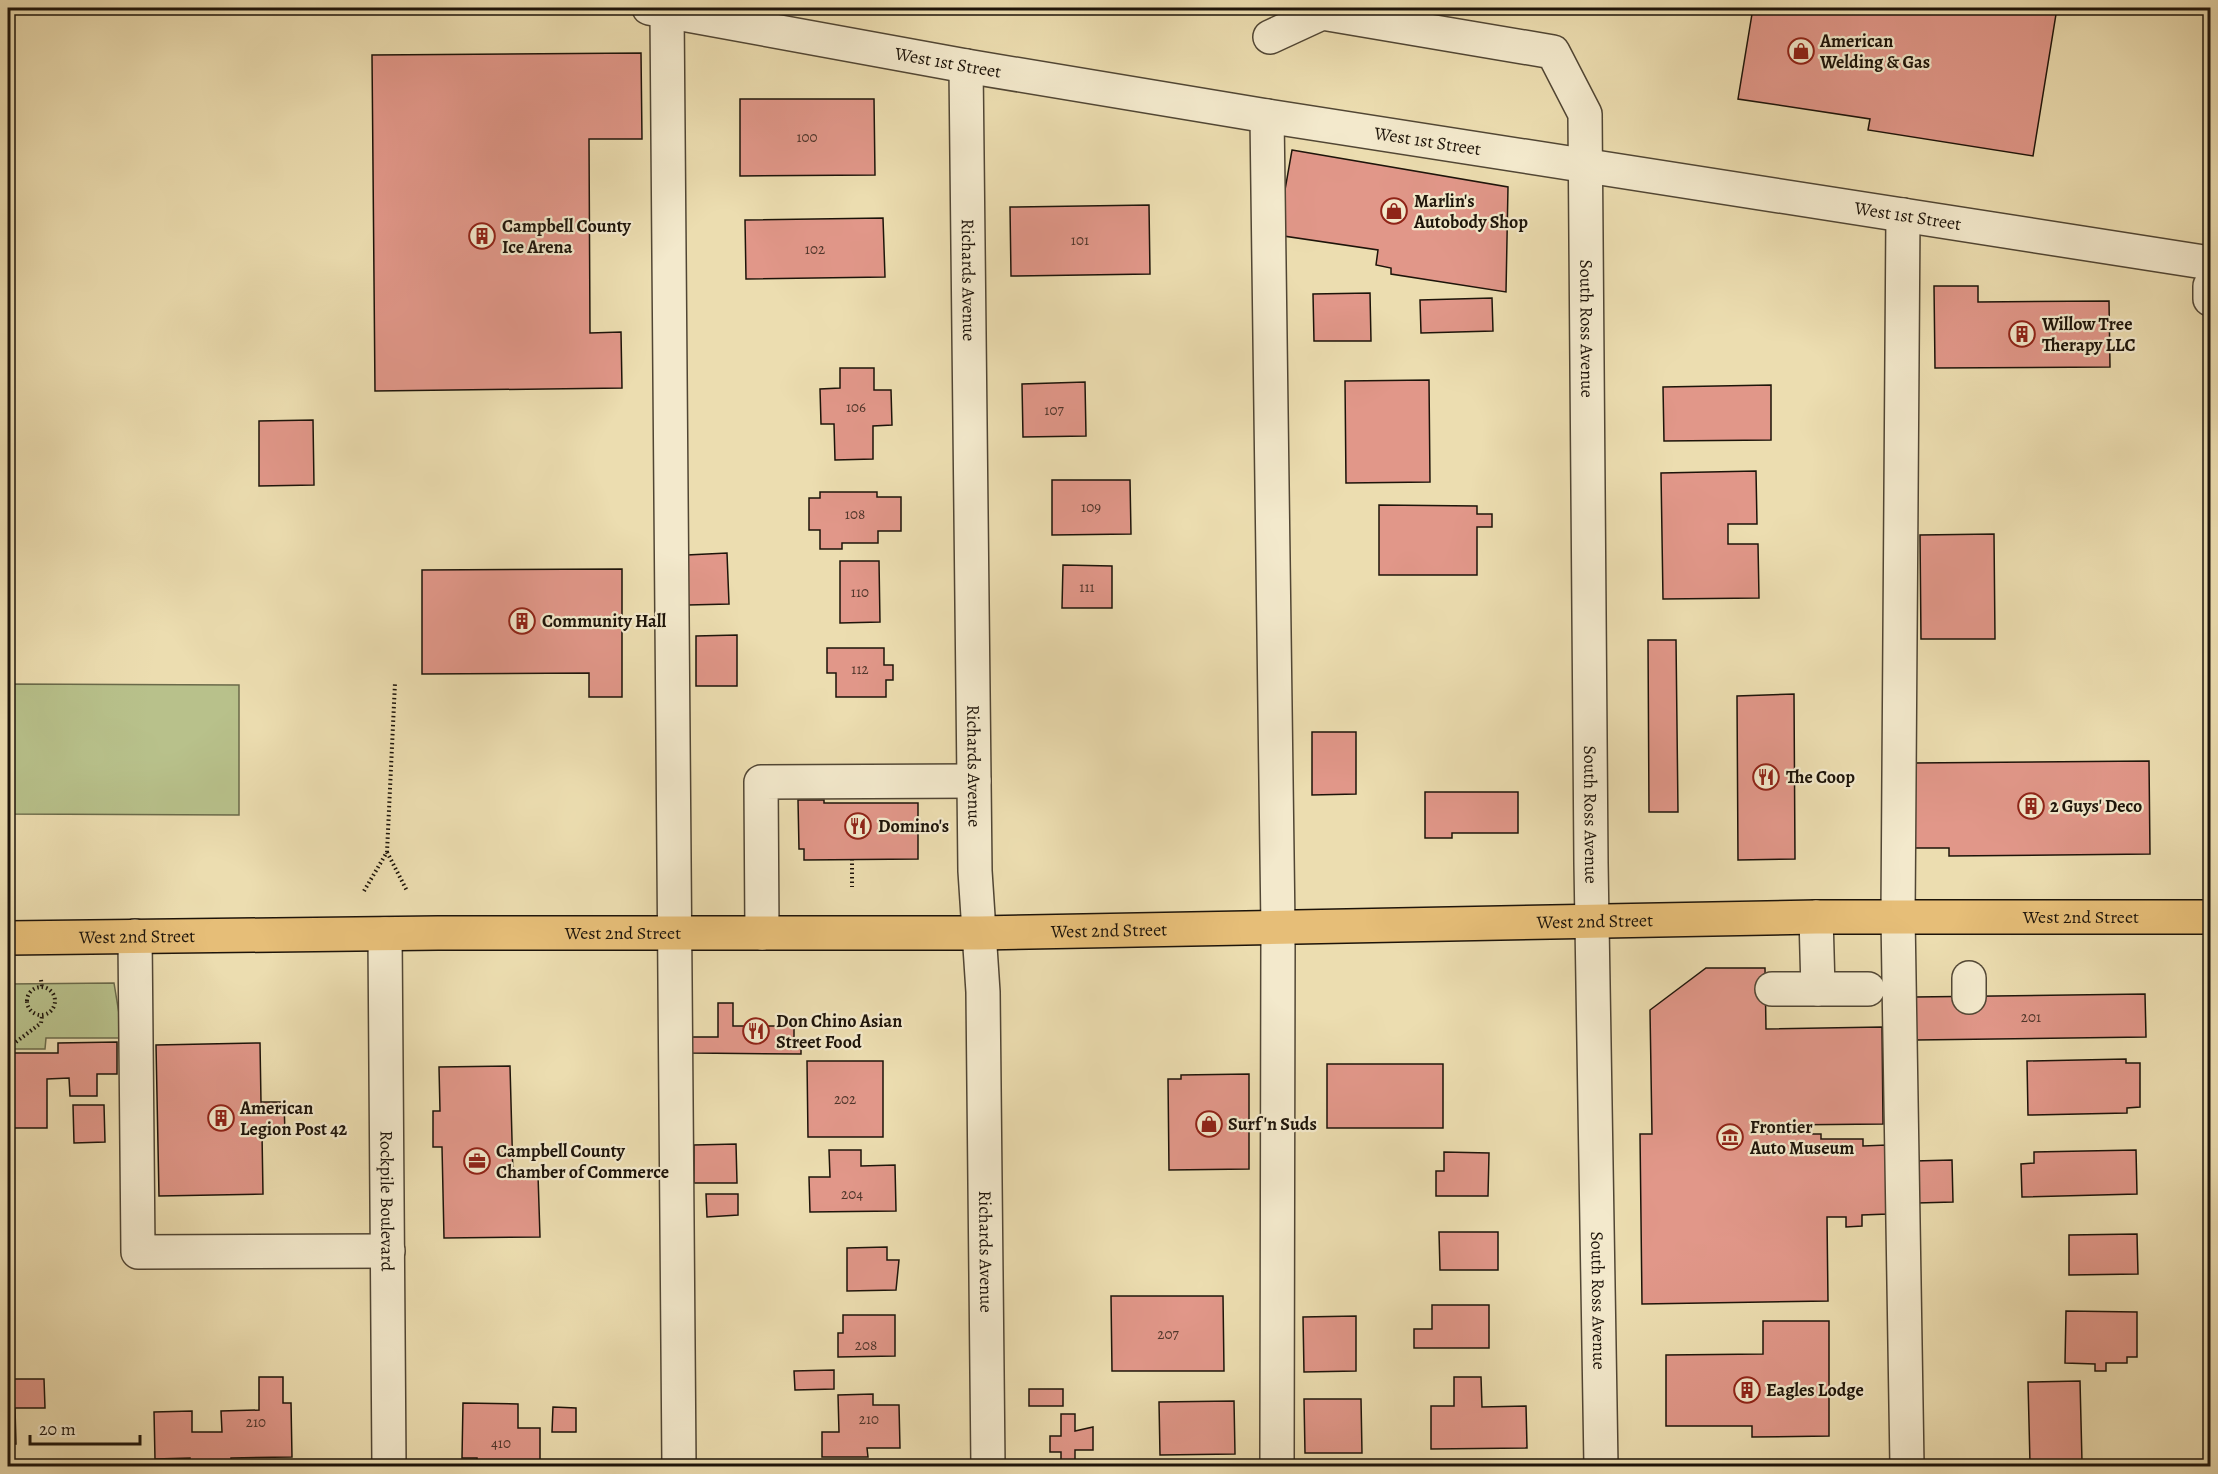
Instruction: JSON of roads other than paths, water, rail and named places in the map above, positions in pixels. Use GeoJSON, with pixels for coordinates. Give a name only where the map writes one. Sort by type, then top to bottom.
{"type":"FeatureCollection","features":[{"type":"Feature","properties":{"kind":"main road","name":"West 2nd Street"},"geometry":{"type":"LineString","coordinates":[[8,938],[385,934],[979,933],[1816,917],[2211,917]]}},
{"type":"Feature","properties":{"kind":"street","name":"West 1st Street"},"geometry":{"type":"LineString","coordinates":[[658,9],[966,66],[1267,116],[2211,263]]}},
{"type":"Feature","properties":{"kind":"street"},"geometry":{"type":"LineString","coordinates":[[658,9],[676,933],[679,1467]]}},
{"type":"Feature","properties":{"kind":"street","name":"South Ross Avenue"},"geometry":{"type":"LineString","coordinates":[[1270,37],[1322,13],[1553,52],[1585,114],[1592,921],[1601,1467]]}},
{"type":"Feature","properties":{"kind":"street","name":"Richards Avenue"},"geometry":{"type":"LineString","coordinates":[[966,66],[975,871],[983,992],[988,1467]]}},
{"type":"Feature","properties":{"kind":"street"},"geometry":{"type":"LineString","coordinates":[[1267,116],[1278,928],[1277,1467]]}},
{"type":"Feature","properties":{"kind":"street"},"geometry":{"type":"LineString","coordinates":[[1903,215],[1898,917],[1907,1467]]}},
{"type":"Feature","properties":{"kind":"street"},"geometry":{"type":"LineString","coordinates":[[2211,286],[2211,299]]}},
{"type":"Feature","properties":{"kind":"street"},"geometry":{"type":"LineString","coordinates":[[762,933],[761,782],[974,781]]}},
{"type":"Feature","properties":{"kind":"street"},"geometry":{"type":"LineString","coordinates":[[1816,917],[1818,989]]}},
{"type":"Feature","properties":{"kind":"street","name":"Rockpile Boulevard"},"geometry":{"type":"LineString","coordinates":[[385,934],[389,1467]]}},
{"type":"Feature","properties":{"kind":"street"},"geometry":{"type":"LineString","coordinates":[[135,936],[138,1252],[388,1251]]}},
{"type":"Feature","properties":{"kind":"street"},"geometry":{"type":"LineString","coordinates":[[1772,989],[1868,989]]}},
{"type":"Feature","properties":{"kind":"place","name":"American Welding & Gas"},"geometry":{"type":"Point","coordinates":[1801,51]}},
{"type":"Feature","properties":{"kind":"place","name":"Marlin's Autobody Shop"},"geometry":{"type":"Point","coordinates":[1394,211]}},
{"type":"Feature","properties":{"kind":"place","name":"Campbell County Ice Arena"},"geometry":{"type":"Point","coordinates":[482,236]}},
{"type":"Feature","properties":{"kind":"place","name":"Willow Tree Therapy LLC"},"geometry":{"type":"Point","coordinates":[2022,334]}},
{"type":"Feature","properties":{"kind":"place","name":"Community Hall"},"geometry":{"type":"Point","coordinates":[522,621]}},
{"type":"Feature","properties":{"kind":"place","name":"The Coop"},"geometry":{"type":"Point","coordinates":[1766,777]}},
{"type":"Feature","properties":{"kind":"place","name":"2 Guys' Deco"},"geometry":{"type":"Point","coordinates":[2031,806]}},
{"type":"Feature","properties":{"kind":"place","name":"Domino's"},"geometry":{"type":"Point","coordinates":[858,826]}},
{"type":"Feature","properties":{"kind":"place","name":"Don Chino Asian Street Food"},"geometry":{"type":"Point","coordinates":[756,1031]}},
{"type":"Feature","properties":{"kind":"place","name":"American Legion Post 42"},"geometry":{"type":"Point","coordinates":[221,1118]}},
{"type":"Feature","properties":{"kind":"place","name":"Surf 'n Suds"},"geometry":{"type":"Point","coordinates":[1209,1124]}},
{"type":"Feature","properties":{"kind":"place","name":"Frontier Auto Museum"},"geometry":{"type":"Point","coordinates":[1730,1137]}},
{"type":"Feature","properties":{"kind":"place","name":"Campbell County Chamber of Commerce"},"geometry":{"type":"Point","coordinates":[477,1161]}},
{"type":"Feature","properties":{"kind":"place","name":"Eagles Lodge"},"geometry":{"type":"Point","coordinates":[1747,1390]}}]}
